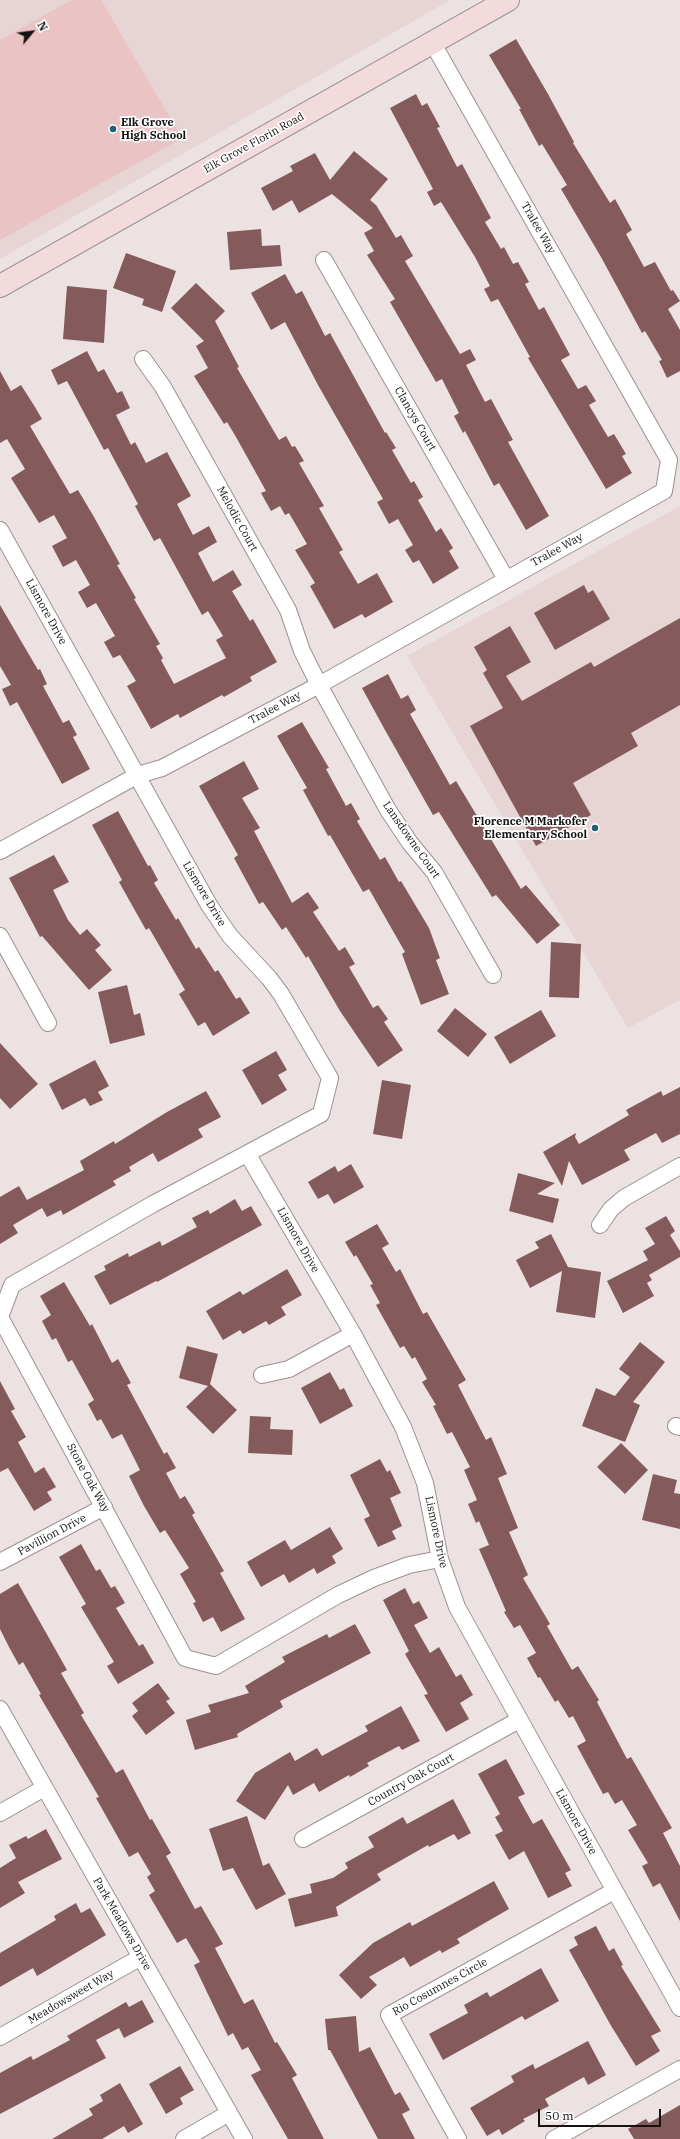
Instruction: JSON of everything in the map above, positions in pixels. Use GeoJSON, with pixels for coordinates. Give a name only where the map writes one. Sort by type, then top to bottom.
{"type":"FeatureCollection","features":[{"type":"Feature","properties":{"kind":"main road","name":"Elk Grove Florin Road"},"geometry":{"type":"LineString","coordinates":[[0,286],[508,0]]}},
{"type":"Feature","properties":{"kind":"street","name":"Tralee Way"},"geometry":{"type":"LineString","coordinates":[[0,851],[138,775],[162,768],[319,684],[506,578],[664,491],[669,460],[432,42]]}},
{"type":"Feature","properties":{"kind":"street","name":"Clancys Court"},"geometry":{"type":"LineString","coordinates":[[324,260],[506,578]]}},
{"type":"Feature","properties":{"kind":"street","name":"Melodic Court"},"geometry":{"type":"LineString","coordinates":[[144,359],[163,387],[288,610],[302,651],[319,684]]}},
{"type":"Feature","properties":{"kind":"street","name":"Lismore Drive"},"geometry":{"type":"LineString","coordinates":[[0,530],[138,775],[218,921],[269,978],[330,1078],[321,1114],[248,1155],[353,1334],[403,1427],[419,1464],[430,1503],[440,1559],[457,1607],[680,2008]]}},
{"type":"Feature","properties":{"kind":"street","name":"Lansdowne Court"},"geometry":{"type":"LineString","coordinates":[[319,684],[388,810],[402,832],[434,872],[493,975]]}},
{"type":"Feature","properties":{"kind":"street"},"geometry":{"type":"LineString","coordinates":[[0,936],[48,1023]]}},
{"type":"Feature","properties":{"kind":"street","name":"Stone Oak Way"},"geometry":{"type":"LineString","coordinates":[[248,1155],[153,1204],[12,1285],[0,1318],[185,1658],[216,1666],[338,1595],[374,1578],[409,1565],[440,1559]]}},
{"type":"Feature","properties":{"kind":"street"},"geometry":{"type":"LineString","coordinates":[[600,1225],[611,1209],[624,1198],[680,1166]]}},
{"type":"Feature","properties":{"kind":"street"},"geometry":{"type":"LineString","coordinates":[[262,1375],[289,1369],[353,1334]]}},
{"type":"Feature","properties":{"kind":"street","name":"Pavillion Drive"},"geometry":{"type":"LineString","coordinates":[[0,1562],[104,1507]]}},
{"type":"Feature","properties":{"kind":"street","name":"Park Meadows Drive"},"geometry":{"type":"LineString","coordinates":[[0,1709],[244,2139]]}},
{"type":"Feature","properties":{"kind":"street","name":"Country Oak Court"},"geometry":{"type":"LineString","coordinates":[[303,1839],[519,1720]]}},
{"type":"Feature","properties":{"kind":"street"},"geometry":{"type":"LineString","coordinates":[[0,1814],[44,1788]]}},
{"type":"Feature","properties":{"kind":"street","name":"Rio Cosumnes Circle"},"geometry":{"type":"LineString","coordinates":[[458,2139],[389,2015],[614,1891]]}},
{"type":"Feature","properties":{"kind":"street","name":"Meadowsweet Way"},"geometry":{"type":"LineString","coordinates":[[0,2037],[141,1957]]}},
{"type":"Feature","properties":{"kind":"street"},"geometry":{"type":"LineString","coordinates":[[554,2139],[680,2069]]}},
{"type":"Feature","properties":{"kind":"street"},"geometry":{"type":"LineString","coordinates":[[184,2139],[229,2113]]}},
{"type":"Feature","properties":{"kind":"shaded area","name":"Elk Grove High School"},"geometry":{"type":"Polygon","coordinates":[[[0,0],[450,0],[0,259],[0,0]]]}},
{"type":"Feature","properties":{"kind":"shaded area"},"geometry":{"type":"Polygon","coordinates":[[[72,0],[101,0],[182,138],[0,240],[0,40],[72,0]]]}},
{"type":"Feature","properties":{"kind":"shaded area","name":"Florence M Markofer Elementary School"},"geometry":{"type":"Polygon","coordinates":[[[680,506],[680,1000],[628,1028],[407,656],[680,506]]]}},
{"type":"Feature","properties":{"kind":"building"},"geometry":{"type":"Polygon","coordinates":[[[516,39],[548,94],[574,142],[573,143],[610,203],[615,199],[632,230],[626,234],[644,267],[655,262],[671,291],[673,290],[680,301],[668,309],[680,330],[680,371],[667,378],[659,361],[662,360],[645,331],[642,333],[601,257],[561,189],[567,185],[542,144],[539,146],[519,109],[521,109],[489,55],[516,39]]]}},
{"type":"Feature","properties":{"kind":"building"},"geometry":{"type":"Polygon","coordinates":[[[416,94],[422,106],[427,103],[440,127],[437,128],[457,167],[462,164],[491,218],[485,222],[501,249],[504,247],[513,264],[518,262],[529,282],[525,284],[539,310],[544,307],[570,355],[561,360],[578,389],[586,385],[596,401],[589,405],[608,437],[614,434],[626,454],[622,456],[632,473],[606,489],[528,358],[530,357],[498,299],[491,302],[484,289],[490,286],[475,257],[441,202],[434,206],[427,192],[433,189],[390,108],[416,94]]]}},
{"type":"Feature","properties":{"kind":"building"},"geometry":{"type":"Polygon","coordinates":[[[354,151],[388,179],[370,200],[376,205],[396,238],[401,235],[413,256],[405,261],[460,354],[470,349],[476,360],[466,365],[485,402],[491,399],[513,440],[508,442],[549,516],[526,530],[499,483],[494,486],[465,431],[463,433],[454,416],[459,413],[442,379],[436,382],[390,302],[395,299],[367,255],[374,251],[364,233],[373,228],[332,194],[299,213],[292,200],[273,211],[261,188],[293,171],[290,166],[315,153],[330,180],[354,151]]]}},
{"type":"Feature","properties":{"kind":"building"},"geometry":{"type":"Polygon","coordinates":[[[261,229],[262,246],[280,245],[282,266],[230,270],[227,232],[261,229]]]}},
{"type":"Feature","properties":{"kind":"building"},"geometry":{"type":"Polygon","coordinates":[[[126,253],[176,271],[162,312],[142,305],[144,299],[113,288],[126,253]]]}},
{"type":"Feature","properties":{"kind":"building"},"geometry":{"type":"Polygon","coordinates":[[[285,274],[296,294],[302,291],[325,336],[330,333],[385,433],[386,432],[396,448],[392,450],[411,483],[414,481],[423,497],[418,500],[436,532],[441,528],[453,548],[449,551],[459,568],[433,584],[419,560],[413,563],[405,550],[413,545],[398,519],[389,524],[377,502],[383,499],[318,385],[285,322],[271,330],[251,293],[285,274]]]}},
{"type":"Feature","properties":{"kind":"building"},"geometry":{"type":"Polygon","coordinates":[[[196,283],[225,311],[215,321],[239,367],[237,368],[279,440],[286,436],[292,447],[295,446],[304,461],[299,463],[324,506],[319,508],[343,550],[339,552],[358,584],[377,573],[393,602],[365,618],[362,614],[334,629],[310,586],[315,583],[295,550],[307,544],[289,513],[285,515],[280,506],[271,511],[261,493],[266,491],[236,437],[227,422],[224,424],[194,376],[208,368],[196,346],[204,341],[171,308],[196,283]]]}},
{"type":"Feature","properties":{"kind":"building"},"geometry":{"type":"Polygon","coordinates":[[[67,286],[107,290],[104,343],[63,339],[67,286]]]}},
{"type":"Feature","properties":{"kind":"building"},"geometry":{"type":"Polygon","coordinates":[[[87,351],[98,372],[104,369],[117,393],[122,391],[130,408],[116,415],[131,445],[135,442],[146,463],[167,452],[191,496],[177,504],[193,535],[209,526],[217,542],[198,553],[213,582],[233,570],[242,585],[232,591],[250,621],[253,619],[277,662],[250,677],[252,681],[224,697],[222,695],[180,718],[178,714],[151,729],[127,686],[136,681],[120,655],[113,658],[104,642],[115,636],[96,603],[87,608],[78,592],[90,585],[76,560],[63,567],[52,546],[67,538],[54,515],[39,523],[11,478],[25,469],[7,439],[0,443],[0,371],[11,391],[21,385],[42,419],[30,426],[70,494],[78,490],[94,517],[120,564],[117,565],[136,598],[134,599],[160,644],[156,646],[163,658],[161,660],[174,684],[226,658],[216,640],[223,636],[208,611],[202,615],[160,538],[154,541],[135,506],[138,504],[108,448],[104,450],[67,381],[58,385],[51,370],[87,351]]]}},
{"type":"Feature","properties":{"kind":"building"},"geometry":{"type":"Polygon","coordinates":[[[584,585],[588,593],[593,590],[610,619],[555,650],[534,613],[584,585]]]}},
{"type":"Feature","properties":{"kind":"building"},"geometry":{"type":"Polygon","coordinates":[[[0,605],[38,670],[40,669],[47,684],[43,686],[63,723],[69,720],[77,735],[73,737],[90,769],[62,784],[17,702],[10,706],[2,689],[11,685],[0,666],[0,605]]]}},
{"type":"Feature","properties":{"kind":"building"},"geometry":{"type":"Polygon","coordinates":[[[680,618],[680,705],[631,733],[638,746],[573,783],[591,815],[536,846],[470,726],[503,708],[483,673],[487,670],[474,647],[510,626],[531,662],[506,676],[522,701],[591,662],[594,667],[680,618]]]}},
{"type":"Feature","properties":{"kind":"building"},"geometry":{"type":"Polygon","coordinates":[[[388,674],[401,699],[408,695],[416,710],[410,714],[450,785],[456,781],[521,889],[526,885],[560,925],[537,944],[496,895],[492,897],[439,812],[433,815],[385,730],[362,688],[388,674]]]}},
{"type":"Feature","properties":{"kind":"building"},"geometry":{"type":"Polygon","coordinates":[[[302,722],[329,768],[326,769],[346,806],[351,803],[360,819],[357,821],[380,860],[385,857],[399,882],[401,881],[429,928],[440,958],[436,960],[449,994],[421,1005],[402,954],[405,952],[369,889],[363,892],[330,835],[328,836],[303,790],[307,788],[277,736],[302,722]]]}},
{"type":"Feature","properties":{"kind":"building"},"geometry":{"type":"Polygon","coordinates":[[[244,761],[259,789],[242,798],[260,828],[254,831],[292,903],[308,892],[319,908],[313,912],[339,951],[345,947],[355,964],[349,967],[373,1008],[378,1005],[388,1019],[384,1022],[403,1050],[378,1067],[340,1011],[308,956],[306,958],[286,927],[282,930],[263,902],[259,904],[234,858],[238,855],[199,786],[244,761]]]}},
{"type":"Feature","properties":{"kind":"building"},"geometry":{"type":"Polygon","coordinates":[[[118,811],[148,866],[150,865],[158,880],[154,883],[176,920],[178,918],[196,949],[199,947],[215,972],[218,970],[236,999],[240,997],[250,1013],[213,1036],[205,1022],[198,1026],[179,994],[185,990],[149,928],[146,930],[119,882],[122,880],[92,825],[118,811]]]}},
{"type":"Feature","properties":{"kind":"building"},"geometry":{"type":"Polygon","coordinates":[[[54,855],[69,882],[53,890],[68,920],[80,935],[87,929],[101,945],[95,950],[112,970],[89,990],[42,936],[40,937],[9,878],[54,855]]]}},
{"type":"Feature","properties":{"kind":"building"},"geometry":{"type":"Polygon","coordinates":[[[551,942],[581,944],[579,998],[549,997],[551,942]]]}},
{"type":"Feature","properties":{"kind":"building"},"geometry":{"type":"Polygon","coordinates":[[[127,985],[134,1015],[140,1013],[145,1035],[110,1044],[98,992],[127,985]]]}},
{"type":"Feature","properties":{"kind":"building"},"geometry":{"type":"Polygon","coordinates":[[[455,1008],[487,1034],[468,1057],[437,1031],[455,1008]]]}},
{"type":"Feature","properties":{"kind":"building"},"geometry":{"type":"Polygon","coordinates":[[[541,1010],[556,1036],[510,1064],[494,1037],[541,1010]]]}},
{"type":"Feature","properties":{"kind":"building"},"geometry":{"type":"Polygon","coordinates":[[[0,1043],[38,1084],[10,1109],[0,1098],[0,1043]]]}},
{"type":"Feature","properties":{"kind":"building"},"geometry":{"type":"Polygon","coordinates":[[[276,1051],[287,1070],[278,1075],[287,1090],[262,1105],[242,1070],[276,1051]]]}},
{"type":"Feature","properties":{"kind":"building"},"geometry":{"type":"Polygon","coordinates":[[[95,1060],[109,1086],[98,1092],[103,1100],[90,1106],[85,1098],[62,1110],[49,1084],[95,1060]]]}},
{"type":"Feature","properties":{"kind":"building"},"geometry":{"type":"Polygon","coordinates":[[[382,1080],[411,1085],[402,1139],[373,1134],[382,1080]]]}},
{"type":"Feature","properties":{"kind":"building"},"geometry":{"type":"Polygon","coordinates":[[[680,1087],[680,1134],[662,1143],[656,1133],[624,1150],[630,1160],[582,1185],[569,1161],[562,1186],[543,1152],[576,1133],[575,1137],[579,1144],[629,1115],[626,1110],[661,1091],[663,1096],[680,1087]]]}},
{"type":"Feature","properties":{"kind":"building"},"geometry":{"type":"Polygon","coordinates":[[[206,1091],[221,1117],[198,1129],[203,1137],[158,1162],[153,1153],[129,1167],[131,1171],[113,1181],[116,1185],[63,1215],[61,1210],[47,1217],[42,1208],[13,1225],[18,1233],[0,1244],[0,1197],[19,1186],[27,1200],[84,1170],[80,1161],[114,1141],[115,1144],[167,1112],[206,1091]]]}},
{"type":"Feature","properties":{"kind":"building"},"geometry":{"type":"Polygon","coordinates":[[[351,1164],[364,1187],[334,1204],[328,1194],[318,1199],[308,1182],[335,1166],[338,1172],[351,1164]]]}},
{"type":"Feature","properties":{"kind":"building"},"geometry":{"type":"Polygon","coordinates":[[[518,1173],[555,1183],[537,1194],[559,1199],[553,1223],[509,1211],[518,1173]]]}},
{"type":"Feature","properties":{"kind":"building"},"geometry":{"type":"Polygon","coordinates":[[[235,1199],[242,1211],[251,1206],[262,1225],[157,1282],[156,1281],[110,1305],[94,1276],[106,1270],[104,1266],[128,1253],[129,1257],[160,1241],[162,1246],[197,1227],[192,1218],[208,1210],[210,1214],[235,1199]]]}},
{"type":"Feature","properties":{"kind":"building"},"geometry":{"type":"Polygon","coordinates":[[[666,1216],[675,1231],[670,1235],[680,1251],[680,1257],[649,1275],[652,1280],[647,1283],[654,1296],[623,1313],[607,1281],[648,1260],[643,1251],[655,1244],[645,1228],[666,1216]]]}},
{"type":"Feature","properties":{"kind":"building"},"geometry":{"type":"Polygon","coordinates":[[[377,1224],[389,1244],[382,1248],[396,1272],[400,1269],[423,1314],[427,1312],[466,1380],[458,1385],[486,1440],[491,1437],[507,1474],[498,1478],[518,1528],[509,1532],[528,1575],[523,1578],[550,1624],[547,1626],[572,1670],[578,1666],[599,1700],[597,1702],[627,1759],[631,1757],[672,1828],[663,1833],[680,1866],[680,1921],[660,1883],[653,1887],[642,1866],[648,1863],[628,1830],[637,1825],[622,1800],[615,1804],[608,1792],[603,1794],[577,1746],[586,1741],[573,1716],[569,1718],[558,1700],[555,1702],[540,1677],[538,1678],[527,1658],[536,1653],[520,1625],[514,1628],[504,1612],[506,1611],[479,1549],[489,1545],[479,1521],[476,1523],[468,1504],[477,1500],[464,1470],[470,1467],[452,1432],[447,1434],[433,1406],[436,1405],[422,1382],[427,1379],[415,1357],[412,1359],[404,1346],[400,1348],[376,1305],[380,1303],[370,1285],[373,1284],[356,1255],[354,1257],[345,1242],[377,1224]]]}},
{"type":"Feature","properties":{"kind":"building"},"geometry":{"type":"Polygon","coordinates":[[[551,1234],[568,1267],[601,1272],[595,1318],[556,1312],[562,1271],[530,1288],[516,1260],[539,1248],[535,1242],[551,1234]]]}},
{"type":"Feature","properties":{"kind":"building"},"geometry":{"type":"Polygon","coordinates":[[[287,1269],[302,1295],[281,1307],[286,1315],[269,1325],[266,1321],[243,1334],[240,1330],[223,1340],[206,1311],[240,1291],[243,1295],[287,1269]]]}},
{"type":"Feature","properties":{"kind":"building"},"geometry":{"type":"Polygon","coordinates":[[[64,1282],[90,1326],[92,1324],[112,1363],[118,1359],[131,1383],[127,1385],[164,1454],[167,1452],[176,1468],[166,1473],[180,1499],[185,1496],[195,1513],[192,1515],[224,1571],[220,1573],[245,1619],[221,1632],[213,1617],[203,1622],[193,1603],[196,1602],[180,1574],[189,1568],[165,1530],[160,1533],[129,1476],[140,1470],[122,1434],[112,1439],[101,1419],[97,1421],[88,1404],[94,1400],[72,1360],[68,1362],[56,1338],[52,1340],[42,1321],[51,1315],[40,1296],[64,1282]]]}},
{"type":"Feature","properties":{"kind":"building"},"geometry":{"type":"Polygon","coordinates":[[[640,1342],[665,1362],[633,1402],[640,1405],[625,1442],[582,1426],[596,1388],[615,1396],[630,1377],[619,1369],[640,1342]]]}},
{"type":"Feature","properties":{"kind":"building"},"geometry":{"type":"Polygon","coordinates":[[[187,1346],[218,1354],[210,1384],[237,1410],[213,1434],[186,1407],[208,1386],[179,1378],[187,1346]]]}},
{"type":"Feature","properties":{"kind":"building"},"geometry":{"type":"Polygon","coordinates":[[[330,1372],[340,1390],[344,1388],[353,1406],[320,1424],[301,1388],[330,1372]]]}},
{"type":"Feature","properties":{"kind":"building"},"geometry":{"type":"Polygon","coordinates":[[[0,1381],[15,1409],[11,1411],[26,1437],[18,1442],[35,1473],[44,1467],[56,1487],[47,1492],[52,1500],[34,1511],[8,1468],[0,1472],[0,1381]]]}},
{"type":"Feature","properties":{"kind":"building"},"geometry":{"type":"Polygon","coordinates":[[[250,1416],[271,1417],[270,1429],[293,1430],[292,1455],[248,1453],[250,1416]]]}},
{"type":"Feature","properties":{"kind":"building"},"geometry":{"type":"Polygon","coordinates":[[[621,1443],[648,1470],[625,1494],[597,1467],[621,1443]]]}},
{"type":"Feature","properties":{"kind":"building"},"geometry":{"type":"Polygon","coordinates":[[[380,1459],[387,1472],[390,1470],[401,1493],[390,1498],[402,1526],[392,1531],[396,1539],[378,1547],[364,1519],[370,1516],[350,1475],[380,1459]]]}},
{"type":"Feature","properties":{"kind":"building"},"geometry":{"type":"Polygon","coordinates":[[[653,1474],[677,1480],[674,1493],[680,1494],[680,1529],[642,1520],[653,1474]]]}},
{"type":"Feature","properties":{"kind":"building"},"geometry":{"type":"Polygon","coordinates":[[[330,1527],[343,1549],[332,1556],[336,1563],[317,1574],[314,1568],[289,1583],[284,1574],[261,1587],[247,1562],[285,1540],[291,1550],[330,1527]]]}},
{"type":"Feature","properties":{"kind":"building"},"geometry":{"type":"Polygon","coordinates":[[[81,1544],[96,1571],[100,1569],[111,1588],[115,1586],[125,1603],[116,1608],[139,1646],[143,1644],[154,1663],[118,1684],[107,1666],[114,1662],[81,1607],[86,1604],[59,1557],[81,1544]]]}},
{"type":"Feature","properties":{"kind":"building"},"geometry":{"type":"Polygon","coordinates":[[[18,1583],[67,1670],[61,1673],[84,1713],[81,1715],[116,1773],[123,1769],[150,1820],[152,1819],[171,1853],[166,1856],[195,1909],[201,1906],[223,1944],[215,1948],[244,2004],[253,1999],[275,2043],[277,2042],[297,2075],[292,2078],[324,2139],[288,2139],[251,2075],[261,2070],[248,2047],[242,2050],[233,2033],[228,2036],[194,1965],[200,1962],[186,1938],[177,1943],[149,1895],[155,1891],[147,1877],[151,1874],[138,1852],[129,1857],[96,1798],[99,1797],[39,1695],[41,1694],[23,1662],[19,1665],[9,1647],[0,1629],[0,1594],[18,1583]]]}},
{"type":"Feature","properties":{"kind":"building"},"geometry":{"type":"Polygon","coordinates":[[[405,1588],[413,1604],[419,1601],[428,1618],[414,1625],[430,1653],[439,1647],[456,1677],[461,1674],[473,1695],[460,1703],[469,1719],[446,1732],[424,1695],[428,1694],[405,1654],[409,1651],[383,1600],[405,1588]]]}},
{"type":"Feature","properties":{"kind":"building"},"geometry":{"type":"Polygon","coordinates":[[[355,1624],[371,1653],[280,1701],[283,1707],[237,1734],[238,1737],[195,1750],[186,1720],[211,1712],[208,1705],[249,1693],[245,1686],[285,1662],[282,1657],[327,1634],[329,1638],[355,1624]]]}},
{"type":"Feature","properties":{"kind":"building"},"geometry":{"type":"Polygon","coordinates":[[[158,1683],[170,1699],[166,1701],[175,1713],[146,1735],[132,1716],[138,1711],[132,1703],[158,1683]]]}},
{"type":"Feature","properties":{"kind":"building"},"geometry":{"type":"Polygon","coordinates":[[[401,1706],[420,1741],[402,1750],[399,1746],[367,1763],[369,1766],[350,1777],[349,1775],[319,1792],[314,1783],[293,1795],[288,1785],[265,1820],[236,1801],[255,1773],[290,1752],[295,1761],[317,1748],[322,1756],[368,1731],[365,1726],[401,1706]]]}},
{"type":"Feature","properties":{"kind":"building"},"geometry":{"type":"Polygon","coordinates":[[[506,1759],[525,1794],[518,1797],[533,1824],[542,1819],[571,1870],[565,1873],[572,1886],[548,1898],[524,1851],[509,1860],[495,1835],[503,1831],[495,1817],[500,1814],[478,1774],[506,1759]]]}},
{"type":"Feature","properties":{"kind":"building"},"geometry":{"type":"Polygon","coordinates":[[[453,1799],[471,1833],[458,1840],[454,1834],[429,1847],[428,1845],[377,1874],[381,1880],[336,1907],[338,1916],[295,1927],[288,1899],[312,1893],[310,1884],[333,1878],[348,1868],[345,1863],[374,1847],[368,1837],[403,1817],[407,1824],[453,1799]]]}},
{"type":"Feature","properties":{"kind":"building"},"geometry":{"type":"Polygon","coordinates":[[[247,1816],[263,1866],[269,1863],[286,1894],[256,1910],[233,1868],[223,1871],[209,1829],[247,1816]]]}},
{"type":"Feature","properties":{"kind":"building"},"geometry":{"type":"Polygon","coordinates":[[[46,1829],[62,1859],[18,1882],[25,1893],[0,1908],[0,1868],[16,1858],[9,1845],[26,1836],[28,1839],[46,1829]]]}},
{"type":"Feature","properties":{"kind":"building"},"geometry":{"type":"Polygon","coordinates":[[[494,1881],[509,1909],[457,1939],[460,1943],[442,1953],[440,1950],[410,1967],[404,1957],[369,1977],[377,1985],[361,1999],[339,1975],[373,1943],[410,1922],[412,1926],[494,1881]]]}},
{"type":"Feature","properties":{"kind":"building"},"geometry":{"type":"Polygon","coordinates":[[[76,1903],[81,1913],[90,1908],[106,1935],[37,1976],[33,1968],[0,1987],[0,1953],[56,1920],[54,1916],[76,1903]]]}},
{"type":"Feature","properties":{"kind":"building"},"geometry":{"type":"Polygon","coordinates":[[[596,1926],[609,1951],[614,1948],[623,1965],[621,1966],[661,2031],[651,2036],[660,2051],[636,2066],[610,2024],[569,1950],[578,1945],[574,1937],[596,1926]]]}},
{"type":"Feature","properties":{"kind":"building"},"geometry":{"type":"Polygon","coordinates":[[[541,1968],[559,2001],[525,2020],[522,2016],[443,2060],[429,2034],[468,2013],[464,2005],[487,1992],[490,1997],[541,1968]]]}},
{"type":"Feature","properties":{"kind":"building"},"geometry":{"type":"Polygon","coordinates":[[[142,2000],[154,2022],[124,2038],[119,2028],[96,2040],[106,2058],[0,2114],[0,2073],[31,2056],[33,2060],[70,2040],[67,2036],[126,2002],[129,2007],[142,2000]]]}},
{"type":"Feature","properties":{"kind":"building"},"geometry":{"type":"Polygon","coordinates":[[[356,2016],[359,2052],[370,2047],[395,2095],[400,2092],[410,2110],[402,2114],[415,2139],[378,2139],[330,2050],[328,2050],[325,2019],[356,2016]]]}},
{"type":"Feature","properties":{"kind":"building"},"geometry":{"type":"Polygon","coordinates":[[[588,2041],[606,2075],[588,2085],[584,2077],[545,2099],[549,2106],[523,2119],[525,2121],[502,2135],[499,2129],[487,2136],[470,2108],[514,2082],[511,2076],[533,2064],[535,2069],[588,2041]]]}},
{"type":"Feature","properties":{"kind":"building"},"geometry":{"type":"Polygon","coordinates":[[[180,2066],[194,2090],[180,2098],[183,2104],[166,2114],[149,2084],[180,2066]]]}},
{"type":"Feature","properties":{"kind":"building"},"geometry":{"type":"Polygon","coordinates":[[[120,2083],[143,2124],[128,2133],[124,2126],[102,2139],[52,2139],[93,2115],[89,2109],[103,2101],[100,2095],[120,2083]]]}},
{"type":"Feature","properties":{"kind":"building"},"geometry":{"type":"Polygon","coordinates":[[[680,2105],[680,2139],[634,2139],[628,2129],[646,2119],[649,2123],[680,2105]]]}},
{"type":"Feature","properties":{"kind":"place","name":"Elk Grove High School"},"geometry":{"type":"Point","coordinates":[113,129]}},
{"type":"Feature","properties":{"kind":"place","name":"Florence M Markofer Elementary School"},"geometry":{"type":"Point","coordinates":[595,828]}}]}
